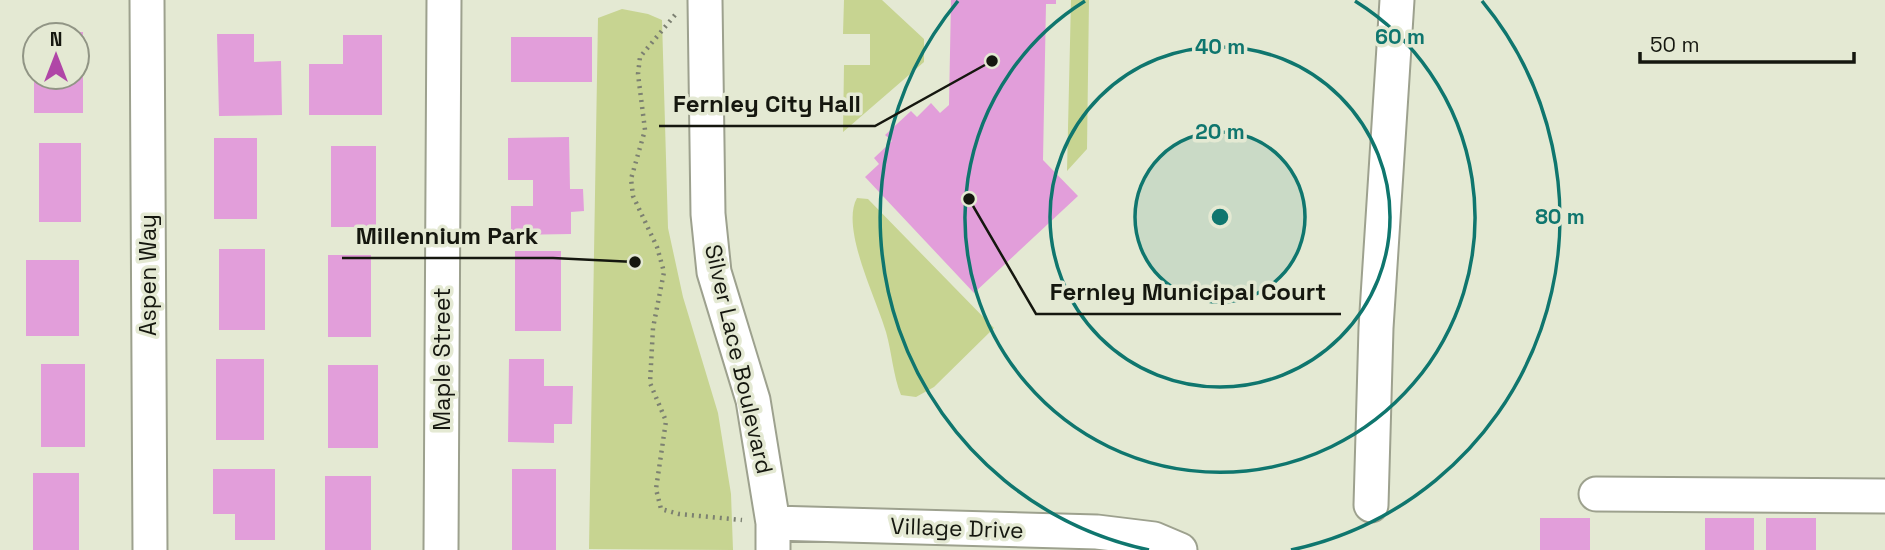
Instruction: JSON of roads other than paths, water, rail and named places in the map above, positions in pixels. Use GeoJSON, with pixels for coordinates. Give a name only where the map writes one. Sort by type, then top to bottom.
{"type":"FeatureCollection","features":[{"type":"Feature","properties":{"kind":"street","name":"Aspen Way"},"geometry":{"type":"LineString","coordinates":[[147,0],[150,550]]}},
{"type":"Feature","properties":{"kind":"street","name":"Maple Street"},"geometry":{"type":"LineString","coordinates":[[441,550],[444,0]]}},
{"type":"Feature","properties":{"kind":"street"},"geometry":{"type":"LineString","coordinates":[[1371,505],[1376,328],[1397,0]]}},
{"type":"Feature","properties":{"kind":"street","name":"Silver Lace Boulevard"},"geometry":{"type":"LineString","coordinates":[[693,3],[708,214],[715,272],[753,400],[773,537]]}},
{"type":"Feature","properties":{"kind":"street"},"geometry":{"type":"LineString","coordinates":[[1596,494],[1885,496]]}},
{"type":"Feature","properties":{"kind":"street","name":"Village Drive"},"geometry":{"type":"LineString","coordinates":[[773,537],[1097,532],[1154,539],[1180,550]]}},
{"type":"Feature","properties":{"kind":"place","name":"Fernley City Hall"},"geometry":{"type":"Point","coordinates":[992,61]}},
{"type":"Feature","properties":{"kind":"place","name":"Fernley Municipal Court"},"geometry":{"type":"Point","coordinates":[969,199]}},
{"type":"Feature","properties":{"kind":"place","name":"Millennium Park"},"geometry":{"type":"Point","coordinates":[635,262]}}]}
